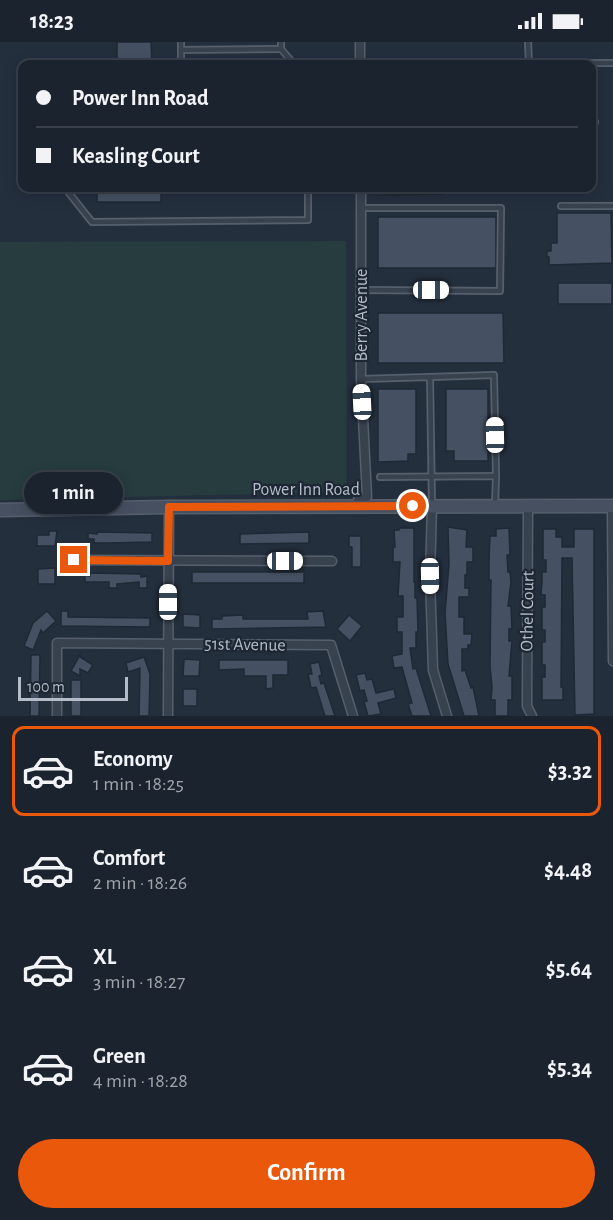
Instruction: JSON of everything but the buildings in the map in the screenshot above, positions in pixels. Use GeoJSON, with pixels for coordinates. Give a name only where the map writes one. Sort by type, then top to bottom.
{"type":"FeatureCollection","features":[{"type":"Feature","properties":{"kind":"main road","name":"Power Inn Road"},"geometry":{"type":"LineString","coordinates":[[0,510],[169,507],[613,506]]}},
{"type":"Feature","properties":{"kind":"street"},"geometry":{"type":"LineString","coordinates":[[360,42],[360,60]]}},
{"type":"Feature","properties":{"kind":"street","name":"Berry Avenue"},"geometry":{"type":"LineString","coordinates":[[358,507],[358,500],[367,497],[361,379],[361,192]]}},
{"type":"Feature","properties":{"kind":"street"},"geometry":{"type":"LineString","coordinates":[[432,506],[430,576],[433,670],[447,716]]}},
{"type":"Feature","properties":{"kind":"street","name":"Othel Court"},"geometry":{"type":"LineString","coordinates":[[528,506],[527,706],[531,716]]}},
{"type":"Feature","properties":{"kind":"street"},"geometry":{"type":"LineString","coordinates":[[613,506],[613,661]]}},
{"type":"Feature","properties":{"kind":"street"},"geometry":{"type":"LineString","coordinates":[[168,716],[169,507]]}},
{"type":"Feature","properties":{"kind":"street"},"geometry":{"type":"LineString","coordinates":[[74,560],[332,561]]}},
{"type":"Feature","properties":{"kind":"street","name":"51st Avenue"},"geometry":{"type":"LineString","coordinates":[[57,716],[57,643],[331,645],[353,716]]}},
{"type":"Feature","properties":{"kind":"lane"},"geometry":{"type":"LineString","coordinates":[[181,42],[181,60]]}},
{"type":"Feature","properties":{"kind":"lane"},"geometry":{"type":"LineString","coordinates":[[281,42],[281,49],[291,60]]}},
{"type":"Feature","properties":{"kind":"lane"},"geometry":{"type":"LineString","coordinates":[[528,42],[529,60]]}},
{"type":"Feature","properties":{"kind":"lane"},"geometry":{"type":"LineString","coordinates":[[181,50],[281,49]]}},
{"type":"Feature","properties":{"kind":"lane"},"geometry":{"type":"LineString","coordinates":[[596,63],[613,63]]}},
{"type":"Feature","properties":{"kind":"lane"},"geometry":{"type":"LineString","coordinates":[[68,192],[92,222],[308,220],[308,192]]}},
{"type":"Feature","properties":{"kind":"lane"},"geometry":{"type":"LineString","coordinates":[[561,206],[613,206]]}},
{"type":"Feature","properties":{"kind":"lane"},"geometry":{"type":"LineString","coordinates":[[361,208],[501,208],[500,291],[361,290]]}},
{"type":"Feature","properties":{"kind":"lane"},"geometry":{"type":"LineString","coordinates":[[361,379],[494,375],[495,506]]}},
{"type":"Feature","properties":{"kind":"lane"},"geometry":{"type":"LineString","coordinates":[[430,377],[432,506]]}},
{"type":"Feature","properties":{"kind":"lane"},"geometry":{"type":"LineString","coordinates":[[380,477],[496,476]]}},
{"type":"Feature","properties":{"kind":"green space"},"geometry":{"type":"Polygon","coordinates":[[[346,241],[347,492],[0,500],[0,242],[346,241]]]}},
{"type":"Feature","properties":{"kind":"route"},"geometry":{"type":"LineString","coordinates":[[74,560],[168,561],[169,507],[413,506]]}}]}
